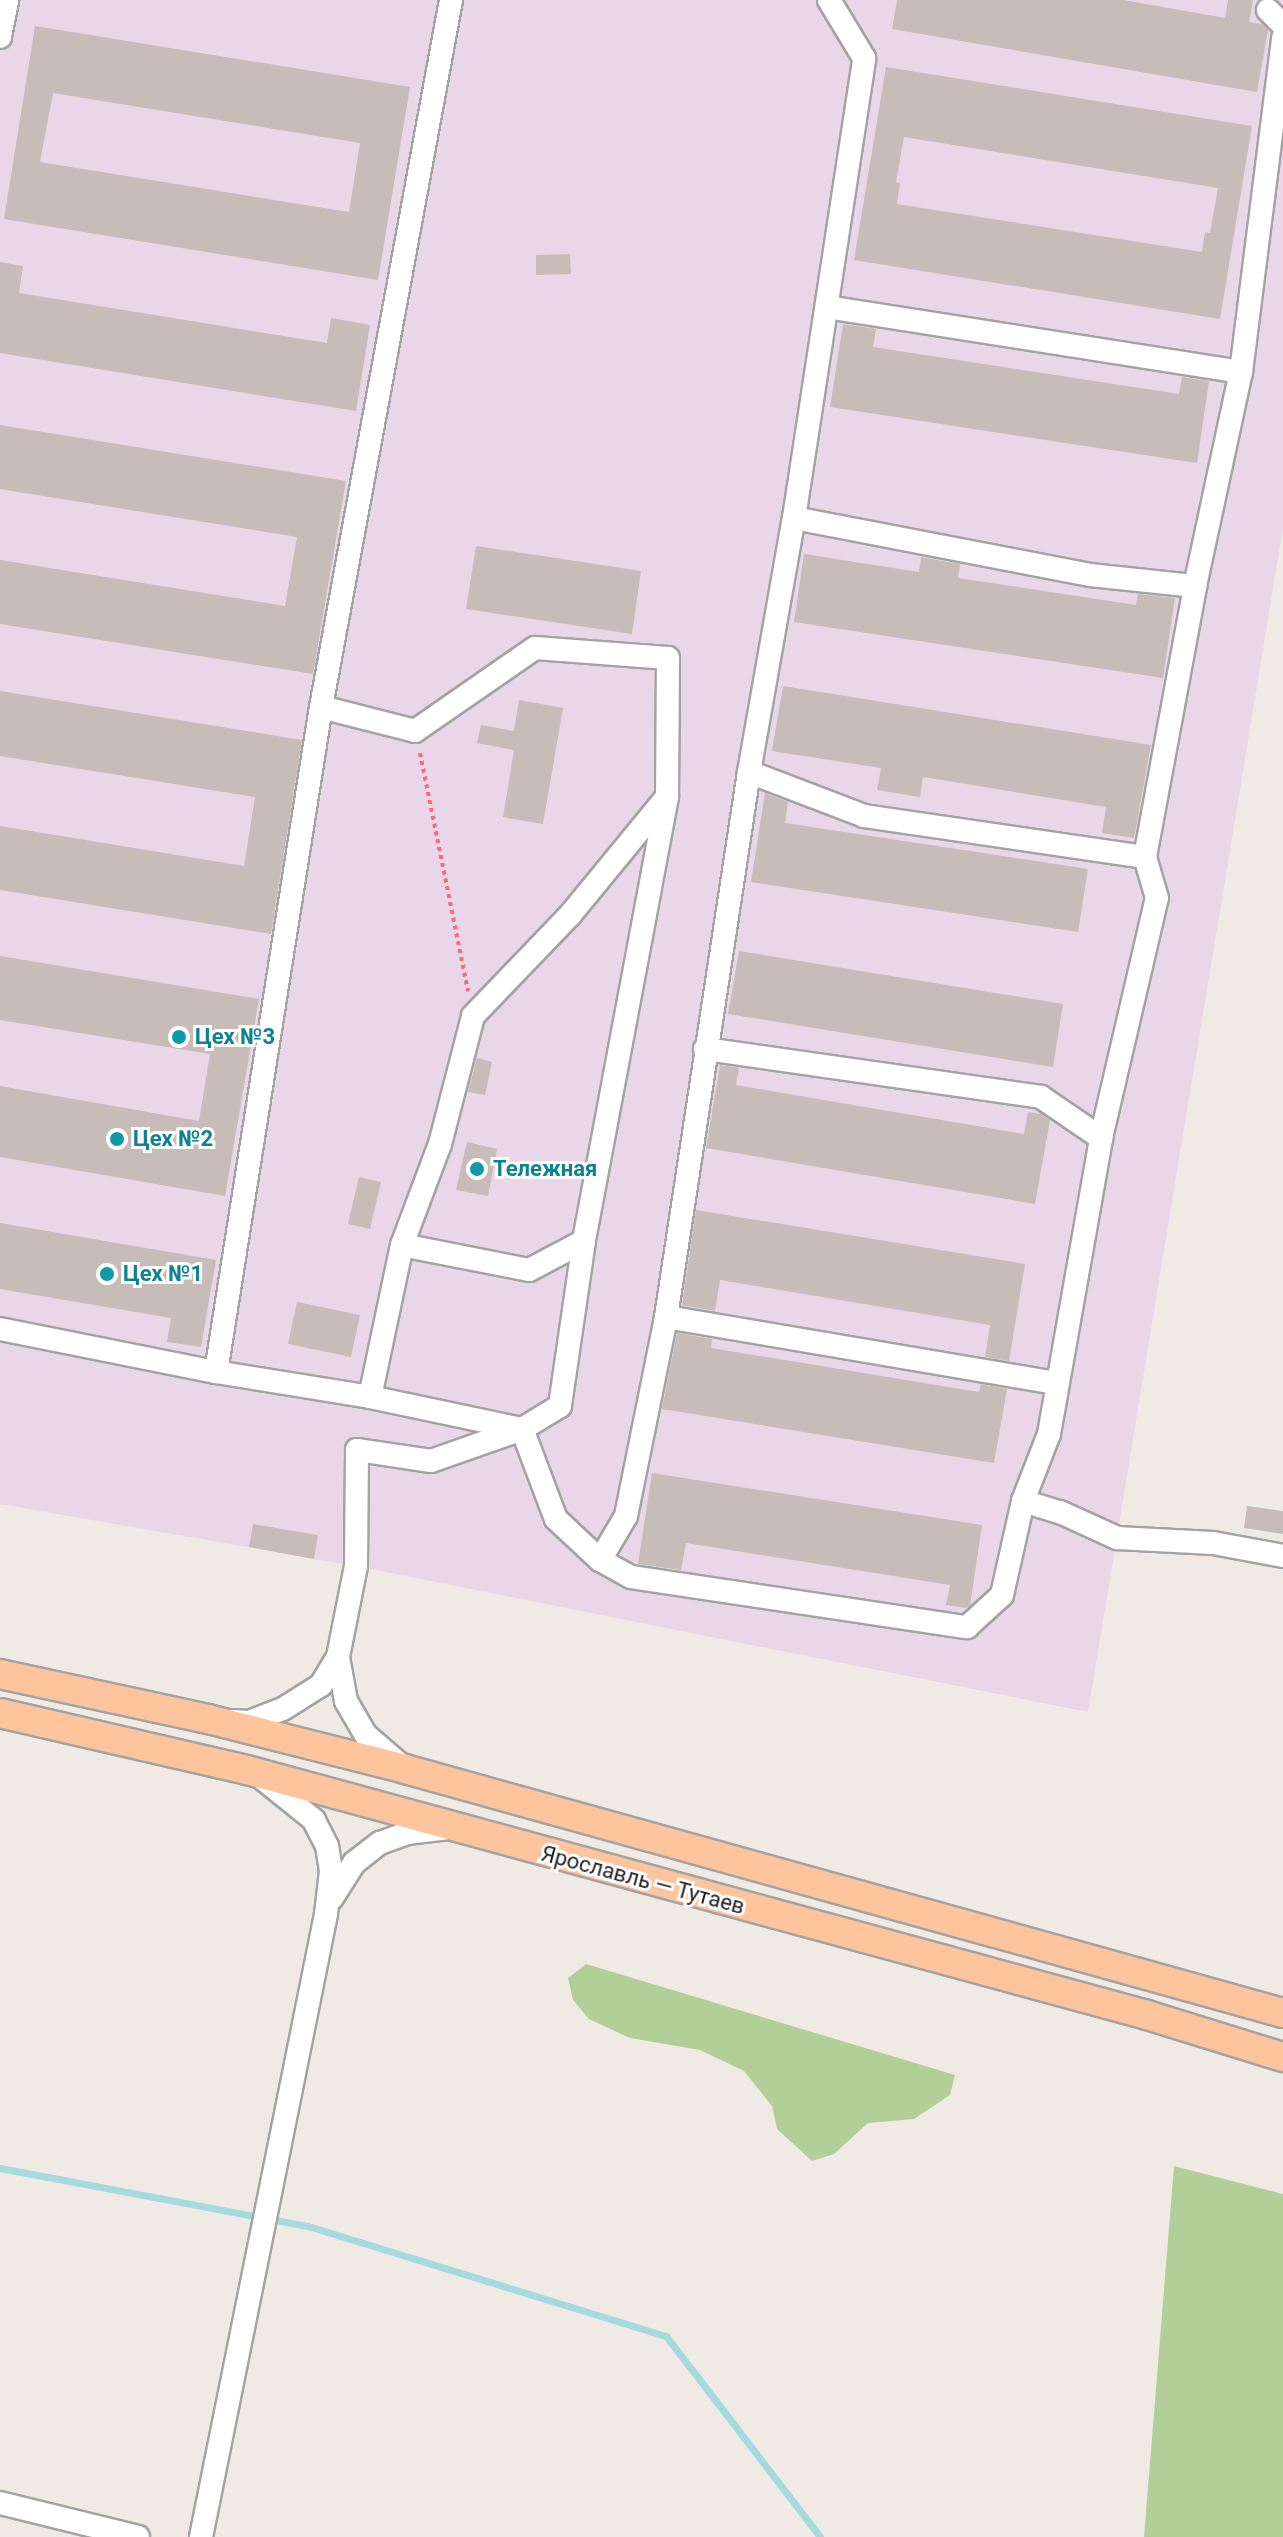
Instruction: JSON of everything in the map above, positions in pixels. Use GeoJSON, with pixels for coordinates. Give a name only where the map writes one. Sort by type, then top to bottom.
{"type":"FeatureCollection","features":[{"type":"Feature","properties":{"kind":"main road","name":"Ярославль — Тутаев"},"geometry":{"type":"LineString","coordinates":[[0,1674],[208,1719],[405,1769],[1283,2013]]}},
{"type":"Feature","properties":{"kind":"main road","name":"Ярославль — Тутаев"},"geometry":{"type":"LineString","coordinates":[[0,1713],[247,1770],[1147,2015],[1283,2057]]}},
{"type":"Feature","properties":{"kind":"street"},"geometry":{"type":"LineString","coordinates":[[0,37],[7,0]]}},
{"type":"Feature","properties":{"kind":"street"},"geometry":{"type":"LineString","coordinates":[[216,1372],[321,707],[451,0]]}},
{"type":"Feature","properties":{"kind":"street"},"geometry":{"type":"LineString","coordinates":[[600,1560],[626,1516],[666,1317],[705,1049],[794,518],[864,58],[829,0]]}},
{"type":"Feature","properties":{"kind":"street"},"geometry":{"type":"LineString","coordinates":[[522,1429],[556,1519],[600,1560],[631,1577],[967,1627],[1002,1595],[1023,1501],[1049,1434],[1101,1138],[1157,898],[1145,857],[1195,586],[1241,372],[1283,38]]}},
{"type":"Feature","properties":{"kind":"street"},"geometry":{"type":"LineString","coordinates":[[827,307],[1241,372]]}},
{"type":"Feature","properties":{"kind":"street"},"geometry":{"type":"LineString","coordinates":[[794,518],[1090,575],[1195,586]]}},
{"type":"Feature","properties":{"kind":"street"},"geometry":{"type":"LineString","coordinates":[[208,1719],[249,1722],[283,1709],[321,1685],[338,1657],[356,1566],[357,1450],[431,1461],[522,1429],[560,1406],[584,1241],[667,797],[668,658],[535,648],[415,731],[321,707]]}},
{"type":"Feature","properties":{"kind":"street"},"geometry":{"type":"LineString","coordinates":[[749,772],[864,816],[1145,857]]}},
{"type":"Feature","properties":{"kind":"street"},"geometry":{"type":"LineString","coordinates":[[370,1397],[402,1245],[440,1144],[473,1016],[570,915],[667,797]]}},
{"type":"Feature","properties":{"kind":"street"},"geometry":{"type":"LineString","coordinates":[[705,1049],[1041,1097],[1101,1138]]}},
{"type":"Feature","properties":{"kind":"street"},"geometry":{"type":"LineString","coordinates":[[402,1245],[529,1270],[584,1241]]}},
{"type":"Feature","properties":{"kind":"street"},"geometry":{"type":"LineString","coordinates":[[666,1317],[1057,1383]]}},
{"type":"Feature","properties":{"kind":"street"},"geometry":{"type":"LineString","coordinates":[[0,1329],[216,1372],[370,1397],[522,1429]]}},
{"type":"Feature","properties":{"kind":"street"},"geometry":{"type":"LineString","coordinates":[[1023,1501],[1060,1512],[1117,1538],[1213,1543],[1283,1556]]}},
{"type":"Feature","properties":{"kind":"street"},"geometry":{"type":"LineString","coordinates":[[338,1657],[346,1701],[359,1724],[366,1735],[405,1769]]}},
{"type":"Feature","properties":{"kind":"street"},"geometry":{"type":"LineString","coordinates":[[201,2537],[326,1914],[331,1871],[327,1846],[314,1820],[294,1801],[247,1770]]}},
{"type":"Feature","properties":{"kind":"street"},"geometry":{"type":"LineString","coordinates":[[326,1914],[337,1887],[354,1863],[380,1843],[407,1833],[454,1828]]}},
{"type":"Feature","properties":{"kind":"street"},"geometry":{"type":"LineString","coordinates":[[0,2503],[138,2537]]}},
{"type":"Feature","properties":{"kind":"path"},"geometry":{"type":"LineString","coordinates":[[415,731],[473,1016]]}},
{"type":"Feature","properties":{"kind":"shaded area"},"geometry":{"type":"Polygon","coordinates":[[[0,0],[1283,0],[1283,528],[1088,1712],[356,1566],[0,1504],[0,0]]]}},
{"type":"Feature","properties":{"kind":"green space"},"geometry":{"type":"Polygon","coordinates":[[[586,1964],[955,2075],[950,2095],[914,2119],[868,2123],[834,2154],[812,2161],[777,2129],[772,2106],[744,2071],[700,2050],[630,2038],[589,2019],[573,2000],[568,1978],[586,1964]]]}},
{"type":"Feature","properties":{"kind":"green space"},"geometry":{"type":"Polygon","coordinates":[[[1174,2166],[1283,2194],[1283,2537],[1144,2537],[1174,2166]]]}},
{"type":"Feature","properties":{"kind":"building"},"geometry":{"type":"Polygon","coordinates":[[[897,0],[1124,0],[1225,18],[1228,0],[1253,0],[1249,22],[1262,24],[1268,30],[1257,92],[892,29],[897,0]]]}},
{"type":"Feature","properties":{"kind":"building"},"geometry":{"type":"Polygon","coordinates":[[[35,26],[410,87],[378,280],[4,219],[35,26]],[[53,93],[40,162],[349,212],[360,143],[53,93]]]}},
{"type":"Feature","properties":{"kind":"building"},"geometry":{"type":"Polygon","coordinates":[[[886,67],[1252,126],[1220,319],[854,260],[886,67]],[[904,137],[896,182],[900,183],[897,204],[1202,252],[1205,232],[1210,233],[1218,188],[904,137]]]}},
{"type":"Feature","properties":{"kind":"building"},"geometry":{"type":"Polygon","coordinates":[[[570,254],[571,274],[536,275],[536,255],[570,254]]]}},
{"type":"Feature","properties":{"kind":"building"},"geometry":{"type":"Polygon","coordinates":[[[0,262],[23,266],[19,293],[327,343],[331,318],[370,325],[356,411],[0,353],[0,262]]]}},
{"type":"Feature","properties":{"kind":"building"},"geometry":{"type":"Polygon","coordinates":[[[843,324],[876,329],[873,347],[1179,394],[1182,377],[1209,381],[1197,463],[830,407],[843,324]]]}},
{"type":"Feature","properties":{"kind":"building"},"geometry":{"type":"Polygon","coordinates":[[[0,425],[346,481],[313,674],[0,624],[0,560],[285,606],[297,537],[0,489],[0,425]]]}},
{"type":"Feature","properties":{"kind":"building"},"geometry":{"type":"Polygon","coordinates":[[[476,546],[641,571],[632,634],[466,609],[476,546]]]}},
{"type":"Feature","properties":{"kind":"building"},"geometry":{"type":"Polygon","coordinates":[[[804,554],[919,572],[921,557],[960,564],[958,578],[1136,605],[1138,594],[1175,598],[1163,678],[794,622],[804,554]]]}},
{"type":"Feature","properties":{"kind":"building"},"geometry":{"type":"Polygon","coordinates":[[[783,686],[1151,745],[1134,838],[1102,833],[1106,807],[923,777],[920,797],[877,790],[881,768],[772,751],[783,686]]]}},
{"type":"Feature","properties":{"kind":"building"},"geometry":{"type":"Polygon","coordinates":[[[0,691],[302,740],[271,934],[0,890],[0,826],[244,866],[255,797],[0,756],[0,691]]]}},
{"type":"Feature","properties":{"kind":"building"},"geometry":{"type":"Polygon","coordinates":[[[519,700],[563,708],[543,824],[503,817],[514,750],[477,743],[481,725],[514,731],[519,700]]]}},
{"type":"Feature","properties":{"kind":"building"},"geometry":{"type":"Polygon","coordinates":[[[765,793],[788,802],[785,823],[1088,869],[1078,932],[751,882],[765,793]]]}},
{"type":"Feature","properties":{"kind":"building"},"geometry":{"type":"Polygon","coordinates":[[[739,951],[1063,1004],[1053,1067],[728,1014],[739,951]]]}},
{"type":"Feature","properties":{"kind":"building"},"geometry":{"type":"Polygon","coordinates":[[[0,956],[259,999],[225,1196],[0,1157],[0,1086],[199,1121],[210,1054],[0,1020],[0,956]]]}},
{"type":"Feature","properties":{"kind":"building"},"geometry":{"type":"Polygon","coordinates":[[[477,1058],[492,1062],[485,1095],[468,1092],[477,1058]]]}},
{"type":"Feature","properties":{"kind":"building"},"geometry":{"type":"Polygon","coordinates":[[[720,1065],[739,1068],[736,1085],[1024,1134],[1028,1112],[1041,1114],[1050,1120],[1035,1204],[706,1148],[720,1065]]]}},
{"type":"Feature","properties":{"kind":"building","name":"Тележная"},"geometry":{"type":"Polygon","coordinates":[[[467,1142],[497,1149],[488,1196],[456,1190],[467,1142]]]}},
{"type":"Feature","properties":{"kind":"building"},"geometry":{"type":"Polygon","coordinates":[[[359,1177],[381,1182],[370,1229],[348,1224],[359,1177]]]}},
{"type":"Feature","properties":{"kind":"building"},"geometry":{"type":"Polygon","coordinates":[[[696,1210],[1025,1264],[1009,1361],[985,1357],[990,1325],[720,1280],[715,1311],[682,1305],[696,1210]]]}},
{"type":"Feature","properties":{"kind":"building","name":"Цех №1"},"geometry":{"type":"Polygon","coordinates":[[[0,1223],[216,1260],[201,1347],[167,1342],[171,1318],[0,1289],[0,1223]]]}},
{"type":"Feature","properties":{"kind":"building"},"geometry":{"type":"Polygon","coordinates":[[[297,1302],[360,1315],[351,1357],[288,1344],[297,1302]]]}},
{"type":"Feature","properties":{"kind":"building"},"geometry":{"type":"Polygon","coordinates":[[[677,1333],[712,1339],[711,1348],[979,1392],[981,1384],[1007,1389],[994,1463],[662,1409],[677,1333]]]}},
{"type":"Feature","properties":{"kind":"building"},"geometry":{"type":"Polygon","coordinates":[[[652,1473],[982,1525],[970,1606],[946,1605],[950,1585],[686,1543],[681,1570],[638,1564],[652,1473]]]}},
{"type":"Feature","properties":{"kind":"building"},"geometry":{"type":"Polygon","coordinates":[[[1247,1506],[1283,1511],[1283,1534],[1244,1528],[1247,1506]]]}},
{"type":"Feature","properties":{"kind":"building"},"geometry":{"type":"Polygon","coordinates":[[[253,1524],[318,1535],[314,1559],[249,1547],[253,1524]]]}},
{"type":"Feature","properties":{"kind":"waterway"},"geometry":{"type":"LineString","coordinates":[[0,2168],[308,2226],[666,2336],[820,2537]]}},
{"type":"Feature","properties":{"kind":"place","name":"Цех №3"},"geometry":{"type":"Point","coordinates":[179,1037]}},
{"type":"Feature","properties":{"kind":"place","name":"Цех №2"},"geometry":{"type":"Point","coordinates":[117,1139]}},
{"type":"Feature","properties":{"kind":"place","name":"Тележная"},"geometry":{"type":"Point","coordinates":[477,1169]}},
{"type":"Feature","properties":{"kind":"place","name":"Цех №1"},"geometry":{"type":"Point","coordinates":[107,1274]}}]}
